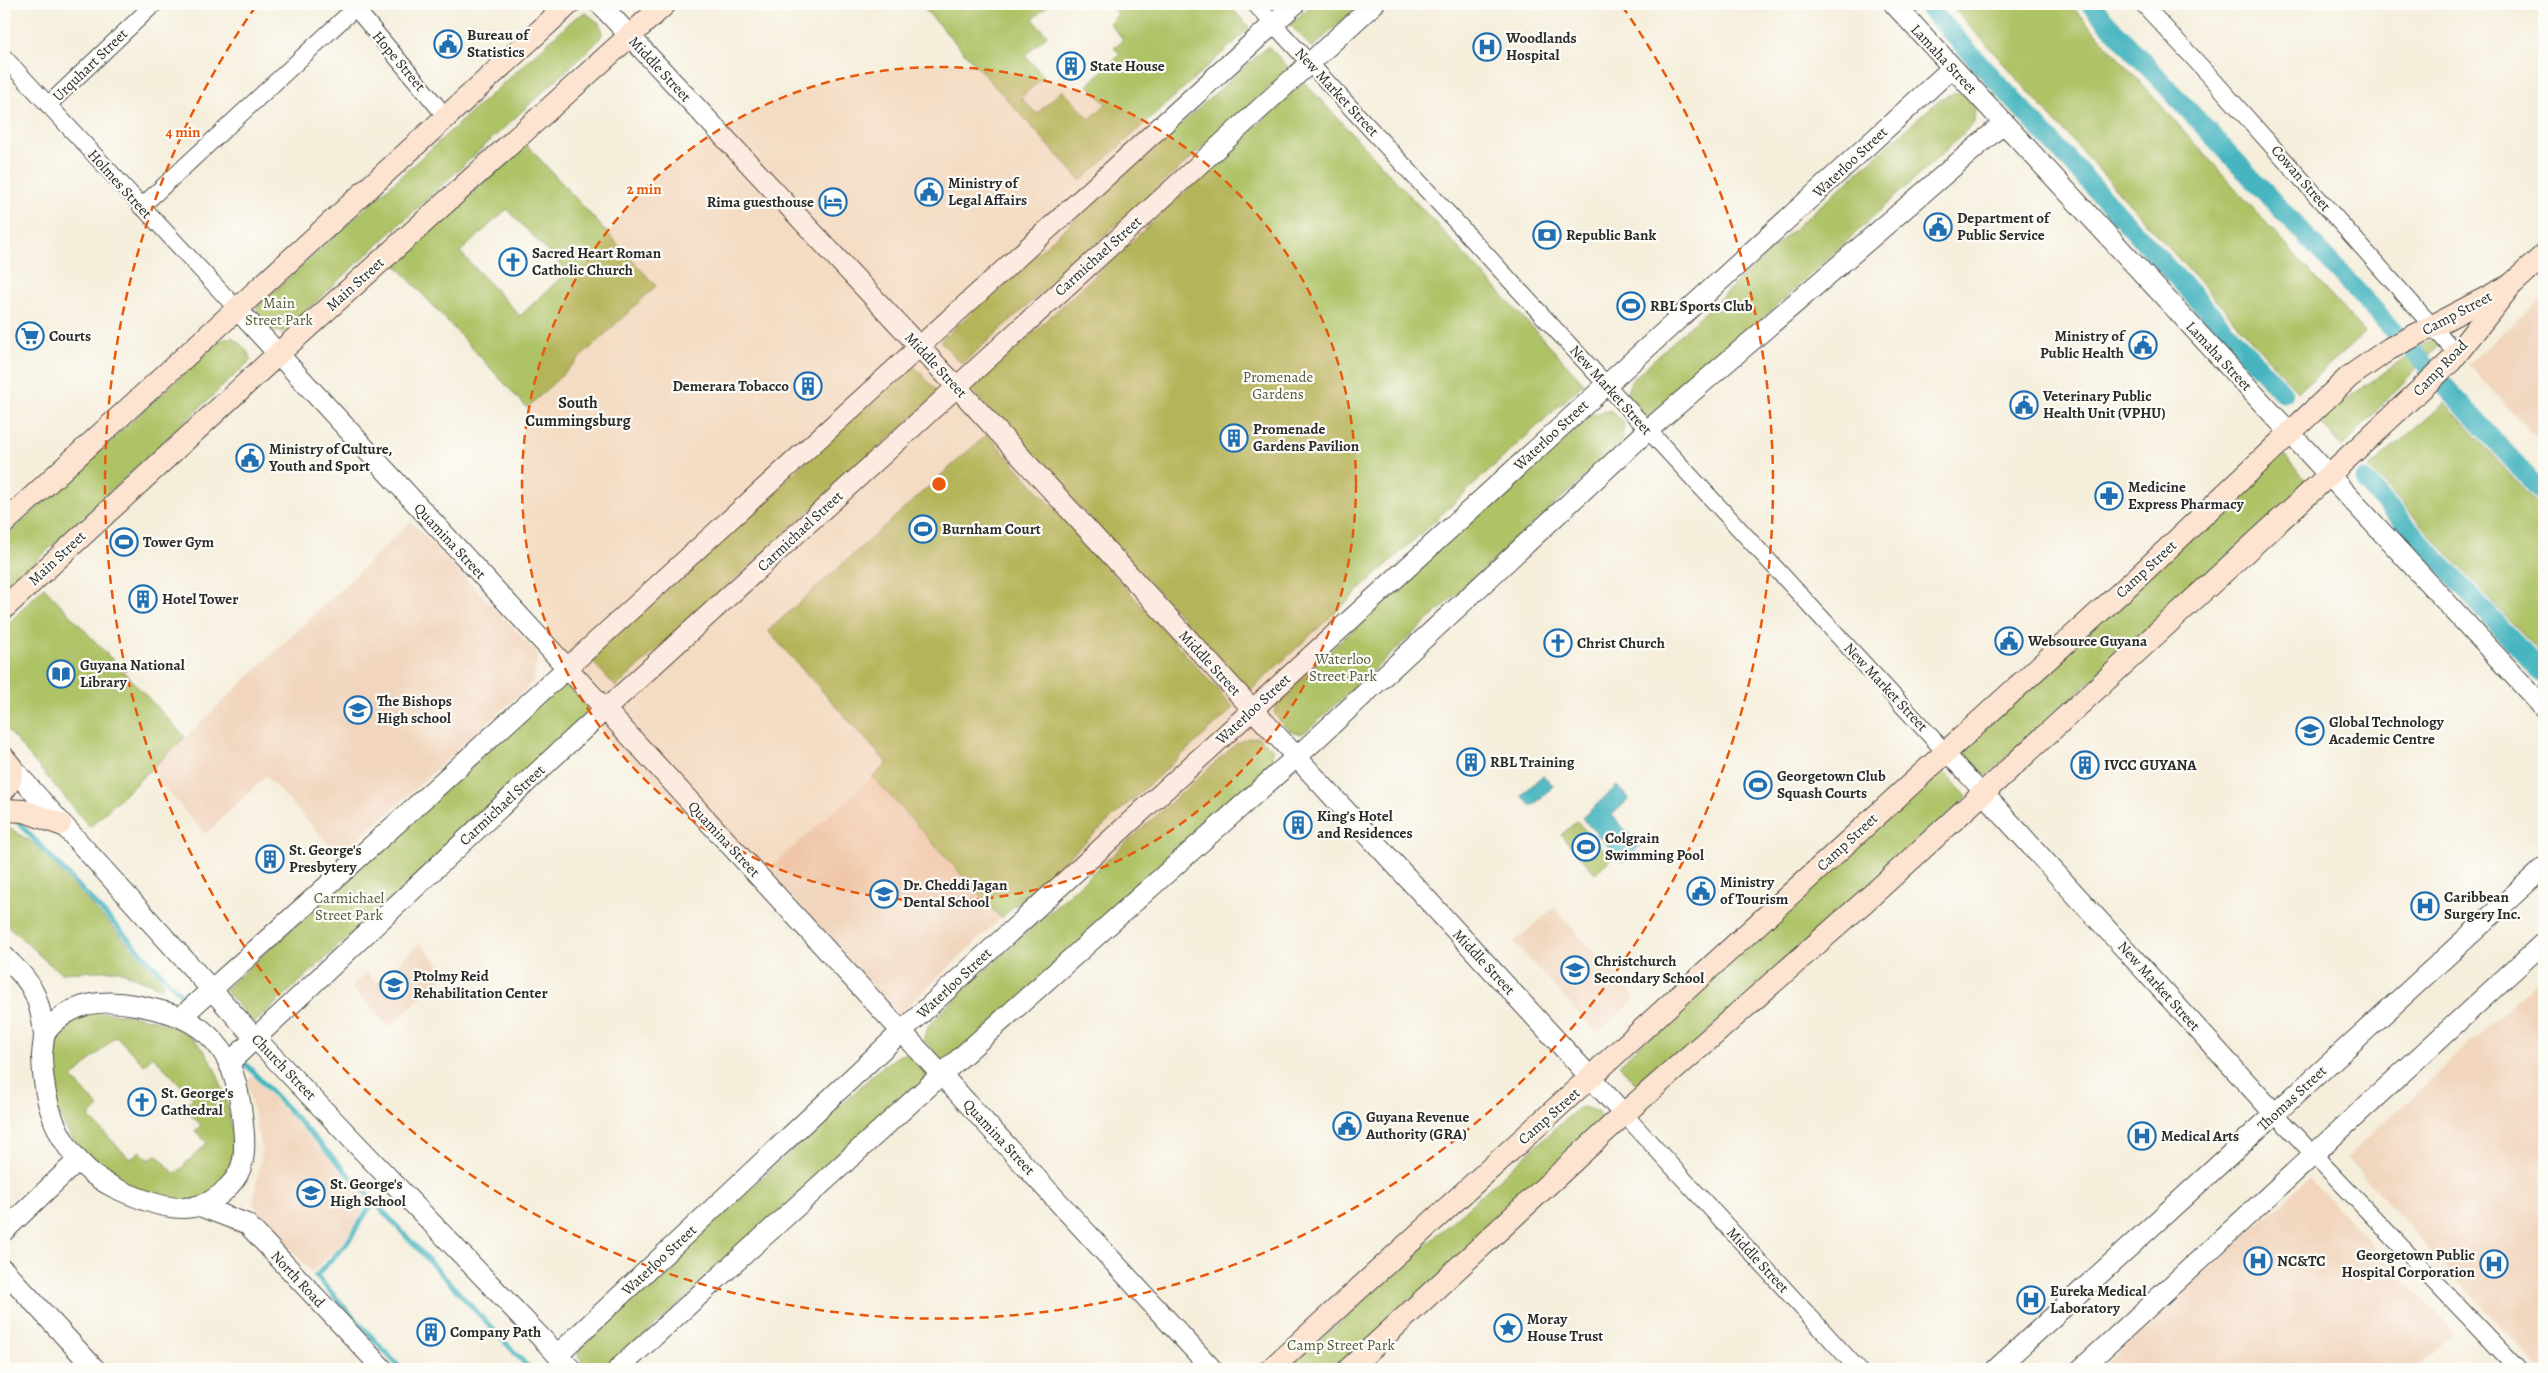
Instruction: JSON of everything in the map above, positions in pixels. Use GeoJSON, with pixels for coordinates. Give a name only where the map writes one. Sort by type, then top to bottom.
{"type":"FeatureCollection","features":[{"type":"Feature","properties":{"kind":"main road"},"geometry":{"type":"LineString","coordinates":[[4,523],[569,4]]}},
{"type":"Feature","properties":{"kind":"main road","name":"Main Street"},"geometry":{"type":"LineString","coordinates":[[4,608],[278,354],[631,37],[665,4]]}},
{"type":"Feature","properties":{"kind":"main road","name":"Camp Road"},"geometry":{"type":"LineString","coordinates":[[2333,471],[2355,448],[2454,358],[2510,285],[2544,255]]}},
{"type":"Feature","properties":{"kind":"main road","name":"Camp Street"},"geometry":{"type":"LineString","coordinates":[[1272,1369],[1945,751],[2143,572],[2349,377],[2389,349],[2510,285]]}},
{"type":"Feature","properties":{"kind":"main road"},"geometry":{"type":"LineString","coordinates":[[1349,1369],[1624,1114],[1872,895],[2333,471]]}},
{"type":"Feature","properties":{"kind":"main road"},"geometry":{"type":"LineString","coordinates":[[4,790],[10,781],[8,763]]}},
{"type":"Feature","properties":{"kind":"main road"},"geometry":{"type":"LineString","coordinates":[[4,810],[24,811],[60,824]]}},
{"type":"Feature","properties":{"kind":"street","name":"Urquhart Street"},"geometry":{"type":"LineString","coordinates":[[48,105],[154,4]]}},
{"type":"Feature","properties":{"kind":"street","name":"Middle Street"},"geometry":{"type":"LineString","coordinates":[[600,4],[956,386],[1858,1369]]}},
{"type":"Feature","properties":{"kind":"street","name":"New Market Street"},"geometry":{"type":"LineString","coordinates":[[1255,4],[1607,385],[1647,431],[1945,751],[2275,1114],[2518,1369]]}},
{"type":"Feature","properties":{"kind":"street"},"geometry":{"type":"LineString","coordinates":[[189,1011],[1295,4]]}},
{"type":"Feature","properties":{"kind":"street","name":"Carmichael Street"},"geometry":{"type":"LineString","coordinates":[[241,1052],[442,861],[956,386],[1374,4]]}},
{"type":"Feature","properties":{"kind":"street","name":"Lamaha Street"},"geometry":{"type":"LineString","coordinates":[[1894,4],[2004,123],[2300,422],[2333,471],[2544,708]]}},
{"type":"Feature","properties":{"kind":"street","name":"Cowan Street"},"geometry":{"type":"LineString","coordinates":[[2143,4],[2208,74],[2426,329],[2454,358]]}},
{"type":"Feature","properties":{"kind":"street","name":"Hope Street"},"geometry":{"type":"LineString","coordinates":[[353,6],[447,118]]}},
{"type":"Feature","properties":{"kind":"street"},"geometry":{"type":"LineString","coordinates":[[140,207],[353,6]]}},
{"type":"Feature","properties":{"kind":"street","name":"Holmes Street"},"geometry":{"type":"LineString","coordinates":[[4,57],[140,207],[237,309]]}},
{"type":"Feature","properties":{"kind":"street","name":"Waterloo Street"},"geometry":{"type":"LineString","coordinates":[[557,1355],[901,1032],[1952,68]]}},
{"type":"Feature","properties":{"kind":"street"},"geometry":{"type":"LineString","coordinates":[[618,1369],[941,1074],[1296,757],[1647,431],[2004,123]]}},
{"type":"Feature","properties":{"kind":"street","name":"Quamina Street"},"geometry":{"type":"LineString","coordinates":[[237,309],[1212,1369]]}},
{"type":"Feature","properties":{"kind":"street","name":"Church Street"},"geometry":{"type":"LineString","coordinates":[[8,763],[60,824],[213,990],[241,1052],[571,1369]]}},
{"type":"Feature","properties":{"kind":"street","name":"Thomas Street"},"geometry":{"type":"LineString","coordinates":[[1996,1369],[2544,867]]}},
{"type":"Feature","properties":{"kind":"street"},"geometry":{"type":"LineString","coordinates":[[2081,1369],[2544,942]]}},
{"type":"Feature","properties":{"kind":"street"},"geometry":{"type":"LineString","coordinates":[[4,956],[33,990],[44,1034],[43,1086],[48,1108],[68,1149],[89,1171],[118,1191],[168,1207],[188,1209],[202,1207],[220,1196],[232,1184],[243,1161],[244,1128],[236,1083],[241,1052],[209,1035],[189,1011],[131,1004],[100,1002],[84,1006],[61,1015],[44,1034]]}},
{"type":"Feature","properties":{"kind":"street"},"geometry":{"type":"LineString","coordinates":[[4,1231],[78,1160]]}},
{"type":"Feature","properties":{"kind":"street","name":"North Road"},"geometry":{"type":"LineString","coordinates":[[202,1207],[247,1224],[383,1369]]}},
{"type":"Feature","properties":{"kind":"street"},"geometry":{"type":"LineString","coordinates":[[4,1270],[95,1369]]}},
{"type":"Feature","properties":{"kind":"shaded area"},"geometry":{"type":"Polygon","coordinates":[[[2544,296],[2544,446],[2468,364],[2544,296]]]}},
{"type":"Feature","properties":{"kind":"shaded area","name":"The Bishops High school"},"geometry":{"type":"Polygon","coordinates":[[[411,522],[538,653],[533,682],[340,856],[266,776],[205,834],[150,771],[411,522]]]}},
{"type":"Feature","properties":{"kind":"shaded area","name":"Dr. Cheddi Jagan Dental School"},"geometry":{"type":"Polygon","coordinates":[[[873,777],[1001,918],[899,1015],[767,870],[873,777]]]}},
{"type":"Feature","properties":{"kind":"shaded area","name":"Christchurch Secondary School"},"geometry":{"type":"Polygon","coordinates":[[[1554,908],[1636,998],[1597,1034],[1514,942],[1554,908]]]}},
{"type":"Feature","properties":{"kind":"shaded area","name":"Ptolmy Reid Rehabilitation Center"},"geometry":{"type":"Polygon","coordinates":[[[420,943],[447,973],[389,1027],[351,987],[366,973],[376,983],[420,943]]]}},
{"type":"Feature","properties":{"kind":"shaded area","name":"Georgetown Public Hospital Corporation"},"geometry":{"type":"Polygon","coordinates":[[[2544,974],[2544,1369],[2539,1369],[2347,1158],[2544,974]]]}},
{"type":"Feature","properties":{"kind":"shaded area"},"geometry":{"type":"Polygon","coordinates":[[[252,1076],[369,1201],[344,1241],[311,1273],[253,1204],[262,1151],[247,1081],[252,1076]]]}},
{"type":"Feature","properties":{"kind":"shaded area","name":"Georgetown Public Hospital Corporation"},"geometry":{"type":"Polygon","coordinates":[[[2309,1178],[2455,1333],[2415,1369],[2100,1369],[2309,1178]]]}},
{"type":"Feature","properties":{"kind":"green space"},"geometry":{"type":"Polygon","coordinates":[[[920,4],[1049,4],[1033,19],[1047,35],[1025,56],[1044,76],[1021,98],[1037,114],[1062,90],[1090,119],[1106,104],[1088,85],[1120,54],[1114,48],[1123,39],[1109,23],[1118,14],[1109,4],[1228,4],[1250,28],[1081,181],[920,4]]]}},
{"type":"Feature","properties":{"kind":"green space"},"geometry":{"type":"Polygon","coordinates":[[[1313,4],[1360,4],[1312,48],[1290,24],[1313,4]]]}},
{"type":"Feature","properties":{"kind":"green space"},"geometry":{"type":"Polygon","coordinates":[[[1950,4],[2070,4],[2365,333],[2298,392],[1950,4]]]}},
{"type":"Feature","properties":{"kind":"green space","name":"Main Street Park"},"geometry":{"type":"Polygon","coordinates":[[[586,13],[599,23],[603,32],[598,41],[283,332],[274,331],[260,322],[255,314],[258,306],[576,17],[586,13]]]}},
{"type":"Feature","properties":{"kind":"green space"},"geometry":{"type":"Polygon","coordinates":[[[1268,46],[1290,69],[962,364],[940,341],[1268,46]]]}},
{"type":"Feature","properties":{"kind":"green space","name":"Promenade Gardens"},"geometry":{"type":"Polygon","coordinates":[[[1304,82],[1584,383],[1250,691],[971,390],[1304,82]]]}},
{"type":"Feature","properties":{"kind":"green space"},"geometry":{"type":"Polygon","coordinates":[[[1961,93],[1975,105],[1974,123],[1687,388],[1653,417],[1643,416],[1626,395],[1631,381],[1782,240],[1940,99],[1951,94],[1961,93]]]}},
{"type":"Feature","properties":{"kind":"green space"},"geometry":{"type":"Polygon","coordinates":[[[526,144],[656,286],[527,408],[395,264],[526,144]],[[507,209],[460,252],[520,316],[567,272],[507,209]]]}},
{"type":"Feature","properties":{"kind":"green space"},"geometry":{"type":"Polygon","coordinates":[[[2469,313],[2342,447],[2318,419],[2469,313]]]}},
{"type":"Feature","properties":{"kind":"green space","name":"Main Street Park"},"geometry":{"type":"Polygon","coordinates":[[[232,337],[246,349],[251,360],[4,591],[4,538],[221,340],[232,337]]]}},
{"type":"Feature","properties":{"kind":"green space"},"geometry":{"type":"Polygon","coordinates":[[[912,364],[939,393],[616,687],[590,659],[912,364]]]}},
{"type":"Feature","properties":{"kind":"green space"},"geometry":{"type":"Polygon","coordinates":[[[2445,403],[2544,512],[2544,658],[2369,468],[2445,403]]]}},
{"type":"Feature","properties":{"kind":"green space","name":"Waterloo Street Park"},"geometry":{"type":"Polygon","coordinates":[[[1610,410],[1624,422],[1622,440],[1610,454],[1311,727],[1302,734],[1292,731],[1282,724],[1274,712],[1280,698],[1430,557],[1588,416],[1610,410]]]}},
{"type":"Feature","properties":{"kind":"green space"},"geometry":{"type":"Polygon","coordinates":[[[987,434],[1234,708],[1001,918],[873,777],[887,763],[768,631],[987,434]]]}},
{"type":"Feature","properties":{"kind":"green space"},"geometry":{"type":"Polygon","coordinates":[[[2281,452],[2308,483],[1984,778],[1960,751],[2281,452]]]}},
{"type":"Feature","properties":{"kind":"green space"},"geometry":{"type":"Polygon","coordinates":[[[44,587],[185,737],[90,827],[4,726],[4,628],[44,587]]]}},
{"type":"Feature","properties":{"kind":"green space","name":"Carmichael Street Park"},"geometry":{"type":"Polygon","coordinates":[[[566,680],[596,713],[254,1023],[224,990],[566,680]]]}},
{"type":"Feature","properties":{"kind":"green space"},"geometry":{"type":"Polygon","coordinates":[[[1258,737],[1273,749],[1271,767],[950,1061],[941,1060],[923,1039],[929,1025],[963,990],[1237,743],[1248,738],[1258,737]]]}},
{"type":"Feature","properties":{"kind":"green space"},"geometry":{"type":"Polygon","coordinates":[[[1939,766],[1967,797],[1642,1091],[1619,1065],[1939,766]]]}},
{"type":"Feature","properties":{"kind":"green space","name":"Colgrain Swimming Pool"},"geometry":{"type":"Polygon","coordinates":[[[1577,821],[1611,859],[1595,873],[1561,835],[1577,821]]]}},
{"type":"Feature","properties":{"kind":"green space"},"geometry":{"type":"Polygon","coordinates":[[[11,829],[33,843],[163,981],[162,988],[117,970],[62,973],[47,962],[4,922],[4,831],[11,829]]]}},
{"type":"Feature","properties":{"kind":"green space"},"geometry":{"type":"Polygon","coordinates":[[[92,1012],[157,1021],[182,1032],[203,1049],[218,1077],[224,1094],[229,1111],[233,1144],[232,1158],[228,1171],[220,1184],[209,1195],[197,1200],[183,1201],[135,1191],[98,1167],[83,1153],[71,1137],[61,1120],[51,1082],[54,1040],[57,1033],[66,1023],[92,1012]],[[116,1036],[72,1078],[99,1107],[89,1117],[130,1159],[140,1151],[149,1160],[156,1154],[175,1174],[207,1143],[195,1131],[201,1125],[184,1108],[193,1098],[153,1056],[144,1065],[116,1036]]]}},
{"type":"Feature","properties":{"kind":"green space"},"geometry":{"type":"Polygon","coordinates":[[[911,1053],[925,1066],[926,1077],[917,1093],[606,1369],[585,1369],[578,1354],[583,1343],[883,1066],[900,1055],[911,1053]]]}},
{"type":"Feature","properties":{"kind":"green space","name":"Camp Street Park"},"geometry":{"type":"Polygon","coordinates":[[[1584,1107],[1597,1111],[1603,1124],[1340,1369],[1288,1369],[1578,1108],[1584,1107]]]}},
{"type":"Feature","properties":{"kind":"water"},"geometry":{"type":"Polygon","coordinates":[[[1543,775],[1554,786],[1532,807],[1521,796],[1543,775]]]}},
{"type":"Feature","properties":{"kind":"water"},"geometry":{"type":"Polygon","coordinates":[[[1617,786],[1629,799],[1612,815],[1640,846],[1623,862],[1582,818],[1617,786]]]}},
{"type":"Feature","properties":{"kind":"waterway"},"geometry":{"type":"LineString","coordinates":[[1925,4],[2283,393]]}},
{"type":"Feature","properties":{"kind":"waterway"},"geometry":{"type":"LineString","coordinates":[[2090,4],[2544,495]]}},
{"type":"Feature","properties":{"kind":"waterway"},"geometry":{"type":"LineString","coordinates":[[2364,480],[2544,675]]}},
{"type":"Feature","properties":{"kind":"waterway"},"geometry":{"type":"LineString","coordinates":[[14,818],[190,1004]]}},
{"type":"Feature","properties":{"kind":"waterway"},"geometry":{"type":"LineString","coordinates":[[240,1058],[530,1369]]}},
{"type":"Feature","properties":{"kind":"waterway"},"geometry":{"type":"LineString","coordinates":[[374,1200],[347,1243],[316,1276],[401,1369]]}},
{"type":"Feature","properties":{"kind":"place","name":"Bureau of Statistics"},"geometry":{"type":"Point","coordinates":[448,44]}},
{"type":"Feature","properties":{"kind":"place","name":"Woodlands Hospital"},"geometry":{"type":"Point","coordinates":[1487,47]}},
{"type":"Feature","properties":{"kind":"place","name":"State House"},"geometry":{"type":"Point","coordinates":[1071,66]}},
{"type":"Feature","properties":{"kind":"place","name":"Ministry of Legal Affairs"},"geometry":{"type":"Point","coordinates":[929,192]}},
{"type":"Feature","properties":{"kind":"place","name":"Rima guesthouse"},"geometry":{"type":"Point","coordinates":[833,202]}},
{"type":"Feature","properties":{"kind":"place","name":"Department of Public Service"},"geometry":{"type":"Point","coordinates":[1938,227]}},
{"type":"Feature","properties":{"kind":"place","name":"Republic Bank"},"geometry":{"type":"Point","coordinates":[1547,235]}},
{"type":"Feature","properties":{"kind":"place","name":"Sacred Heart Roman Catholic Church"},"geometry":{"type":"Point","coordinates":[513,262]}},
{"type":"Feature","properties":{"kind":"place","name":"RBL Sports Club"},"geometry":{"type":"Point","coordinates":[1631,306]}},
{"type":"Feature","properties":{"kind":"place","name":"Courts"},"geometry":{"type":"Point","coordinates":[30,336]}},
{"type":"Feature","properties":{"kind":"place","name":"Ministry of Public Health"},"geometry":{"type":"Point","coordinates":[2143,345]}},
{"type":"Feature","properties":{"kind":"place","name":"Demerara Tobacco"},"geometry":{"type":"Point","coordinates":[808,386]}},
{"type":"Feature","properties":{"kind":"place","name":"Veterinary Public Health Unit (VPHU)"},"geometry":{"type":"Point","coordinates":[2024,405]}},
{"type":"Feature","properties":{"kind":"place","name":"Promenade Gardens Pavilion"},"geometry":{"type":"Point","coordinates":[1234,438]}},
{"type":"Feature","properties":{"kind":"place","name":"Ministry of Culture, Youth and Sport"},"geometry":{"type":"Point","coordinates":[250,458]}},
{"type":"Feature","properties":{"kind":"place","name":"Medicine Express Pharmacy"},"geometry":{"type":"Point","coordinates":[2109,496]}},
{"type":"Feature","properties":{"kind":"place","name":"Burnham Court"},"geometry":{"type":"Point","coordinates":[923,529]}},
{"type":"Feature","properties":{"kind":"place","name":"Tower Gym"},"geometry":{"type":"Point","coordinates":[124,542]}},
{"type":"Feature","properties":{"kind":"place","name":"Hotel Tower"},"geometry":{"type":"Point","coordinates":[143,599]}},
{"type":"Feature","properties":{"kind":"place","name":"Websource Guyana"},"geometry":{"type":"Point","coordinates":[2009,641]}},
{"type":"Feature","properties":{"kind":"place","name":"Christ Church"},"geometry":{"type":"Point","coordinates":[1558,643]}},
{"type":"Feature","properties":{"kind":"place","name":"Guyana National Library"},"geometry":{"type":"Point","coordinates":[61,674]}},
{"type":"Feature","properties":{"kind":"place","name":"The Bishops High school"},"geometry":{"type":"Point","coordinates":[358,710]}},
{"type":"Feature","properties":{"kind":"place","name":"Global Technology Academic Centre"},"geometry":{"type":"Point","coordinates":[2310,731]}},
{"type":"Feature","properties":{"kind":"place","name":"RBL Training"},"geometry":{"type":"Point","coordinates":[1471,762]}},
{"type":"Feature","properties":{"kind":"place","name":"IVCC GUYANA"},"geometry":{"type":"Point","coordinates":[2085,765]}},
{"type":"Feature","properties":{"kind":"place","name":"Georgetown Club Squash Courts"},"geometry":{"type":"Point","coordinates":[1758,785]}},
{"type":"Feature","properties":{"kind":"place","name":"King's Hotel and Residences"},"geometry":{"type":"Point","coordinates":[1298,825]}},
{"type":"Feature","properties":{"kind":"place","name":"Colgrain Swimming Pool"},"geometry":{"type":"Point","coordinates":[1586,847]}},
{"type":"Feature","properties":{"kind":"place","name":"St. George's Presbytery"},"geometry":{"type":"Point","coordinates":[270,859]}},
{"type":"Feature","properties":{"kind":"place","name":"Ministry of Tourism"},"geometry":{"type":"Point","coordinates":[1701,891]}},
{"type":"Feature","properties":{"kind":"place","name":"Dr. Cheddi Jagan Dental School"},"geometry":{"type":"Point","coordinates":[884,894]}},
{"type":"Feature","properties":{"kind":"place","name":"Caribbean Surgery Inc."},"geometry":{"type":"Point","coordinates":[2425,906]}},
{"type":"Feature","properties":{"kind":"place","name":"Christchurch Secondary School"},"geometry":{"type":"Point","coordinates":[1575,970]}},
{"type":"Feature","properties":{"kind":"place","name":"Ptolmy Reid Rehabilitation Center"},"geometry":{"type":"Point","coordinates":[394,985]}},
{"type":"Feature","properties":{"kind":"place","name":"St. George's Cathedral"},"geometry":{"type":"Point","coordinates":[142,1102]}},
{"type":"Feature","properties":{"kind":"place","name":"Guyana Revenue Authority (GRA)"},"geometry":{"type":"Point","coordinates":[1347,1126]}},
{"type":"Feature","properties":{"kind":"place","name":"Medical Arts"},"geometry":{"type":"Point","coordinates":[2142,1136]}},
{"type":"Feature","properties":{"kind":"place","name":"St. George's High School"},"geometry":{"type":"Point","coordinates":[311,1193]}},
{"type":"Feature","properties":{"kind":"place","name":"NC&TC"},"geometry":{"type":"Point","coordinates":[2258,1261]}},
{"type":"Feature","properties":{"kind":"place","name":"Georgetown Public Hospital Corporation"},"geometry":{"type":"Point","coordinates":[2494,1264]}},
{"type":"Feature","properties":{"kind":"place","name":"Eureka Medical Laboratory"},"geometry":{"type":"Point","coordinates":[2031,1300]}},
{"type":"Feature","properties":{"kind":"place","name":"Moray House Trust"},"geometry":{"type":"Point","coordinates":[1508,1328]}},
{"type":"Feature","properties":{"kind":"place","name":"Company Path"},"geometry":{"type":"Point","coordinates":[431,1332]}},
{"type":"Feature","properties":{"kind":"district","name":"South Cummingsburg"},"geometry":{"type":"Point","coordinates":[578,411]}}]}
